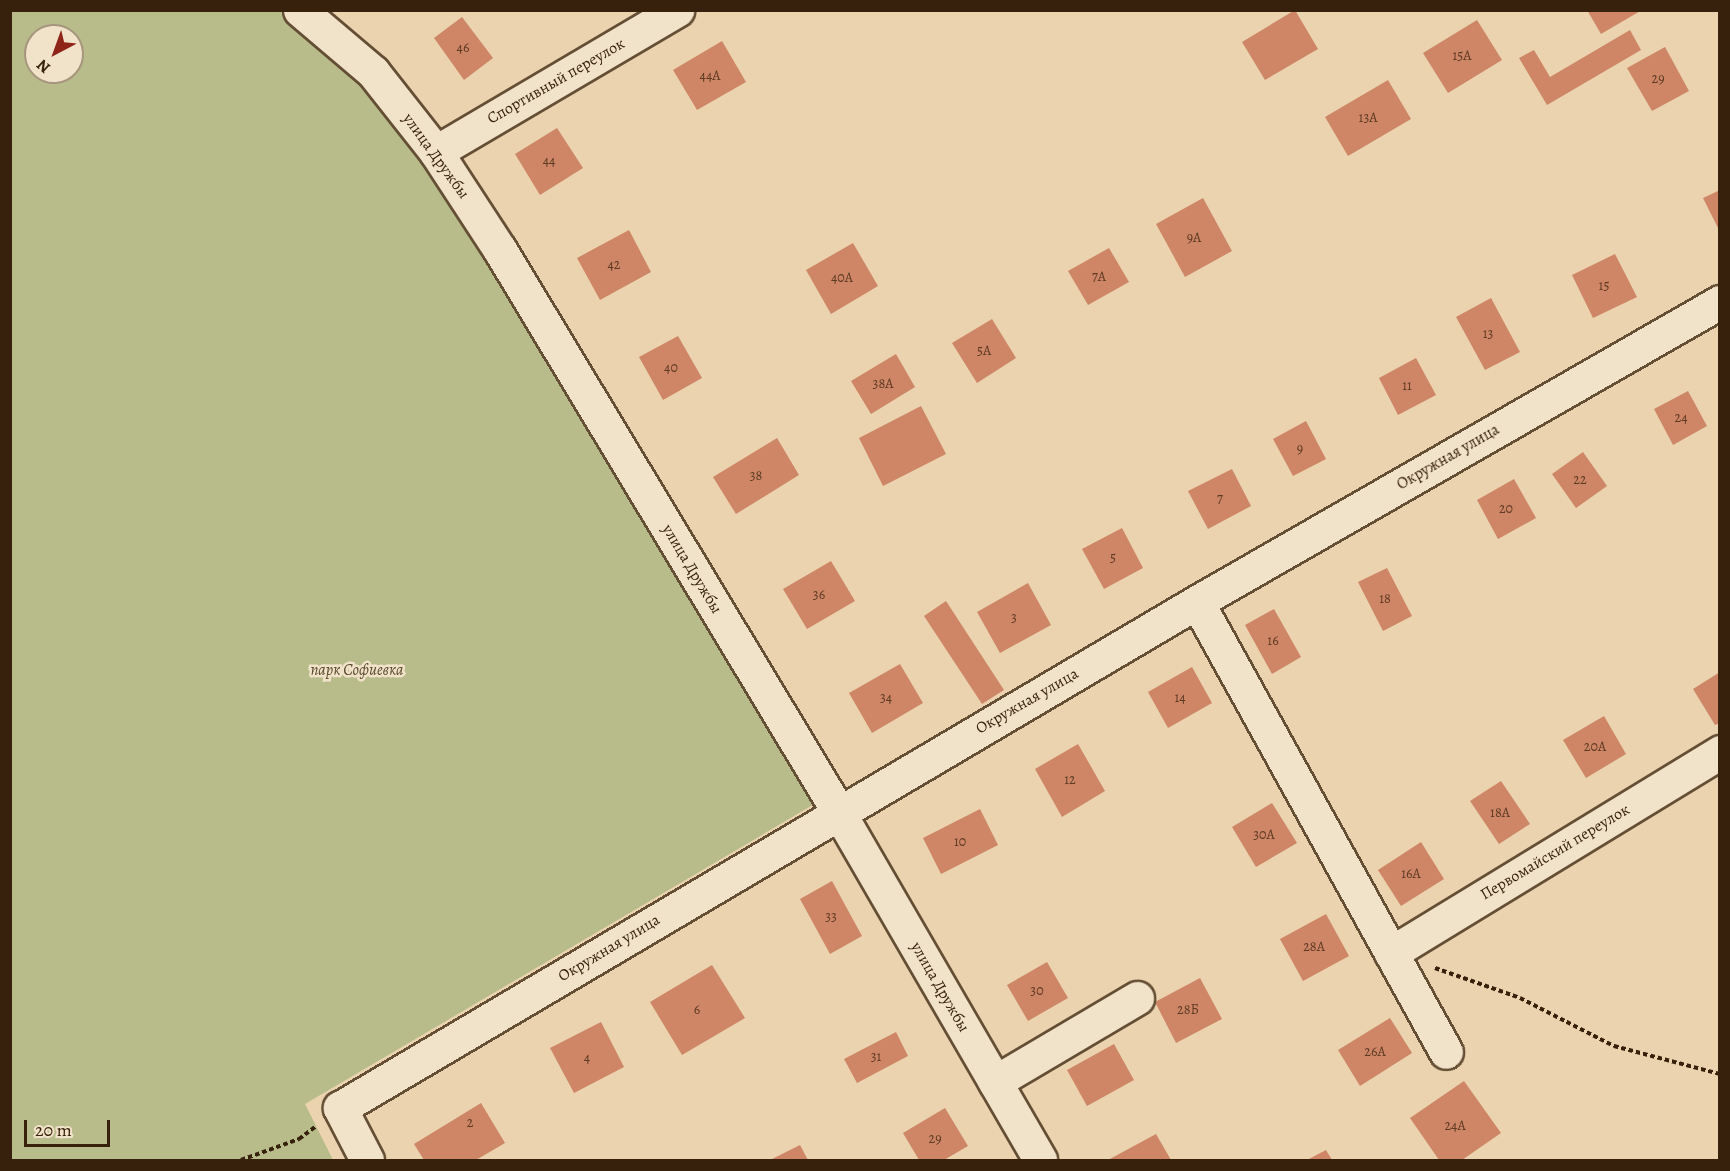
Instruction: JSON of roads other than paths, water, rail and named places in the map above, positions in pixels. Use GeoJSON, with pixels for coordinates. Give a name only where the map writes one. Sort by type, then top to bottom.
{"type":"FeatureCollection","features":[{"type":"Feature","properties":{"kind":"street","name":"улица Дружбы"},"geometry":{"type":"LineString","coordinates":[[300,10],[373,72],[436,152],[500,250],[838,811],[1040,1161]]}},
{"type":"Feature","properties":{"kind":"street","name":"Спортивный переулок"},"geometry":{"type":"LineString","coordinates":[[436,152],[677,10]]}},
{"type":"Feature","properties":{"kind":"street","name":"Окружная улица"},"geometry":{"type":"LineString","coordinates":[[367,1161],[340,1108],[838,811],[1719,302]]}},
{"type":"Feature","properties":{"kind":"street"},"geometry":{"type":"LineString","coordinates":[[1197,602],[1446,1052]]}},
{"type":"Feature","properties":{"kind":"street","name":"Первомайский переулок"},"geometry":{"type":"LineString","coordinates":[[1391,953],[1719,752]]}},
{"type":"Feature","properties":{"kind":"street"},"geometry":{"type":"LineString","coordinates":[[995,1082],[1137,998]]}},
{"type":"Feature","properties":{"kind":"park label","name":"парк Софиевка"},"geometry":{"type":"Point","coordinates":[357,670]}}]}
